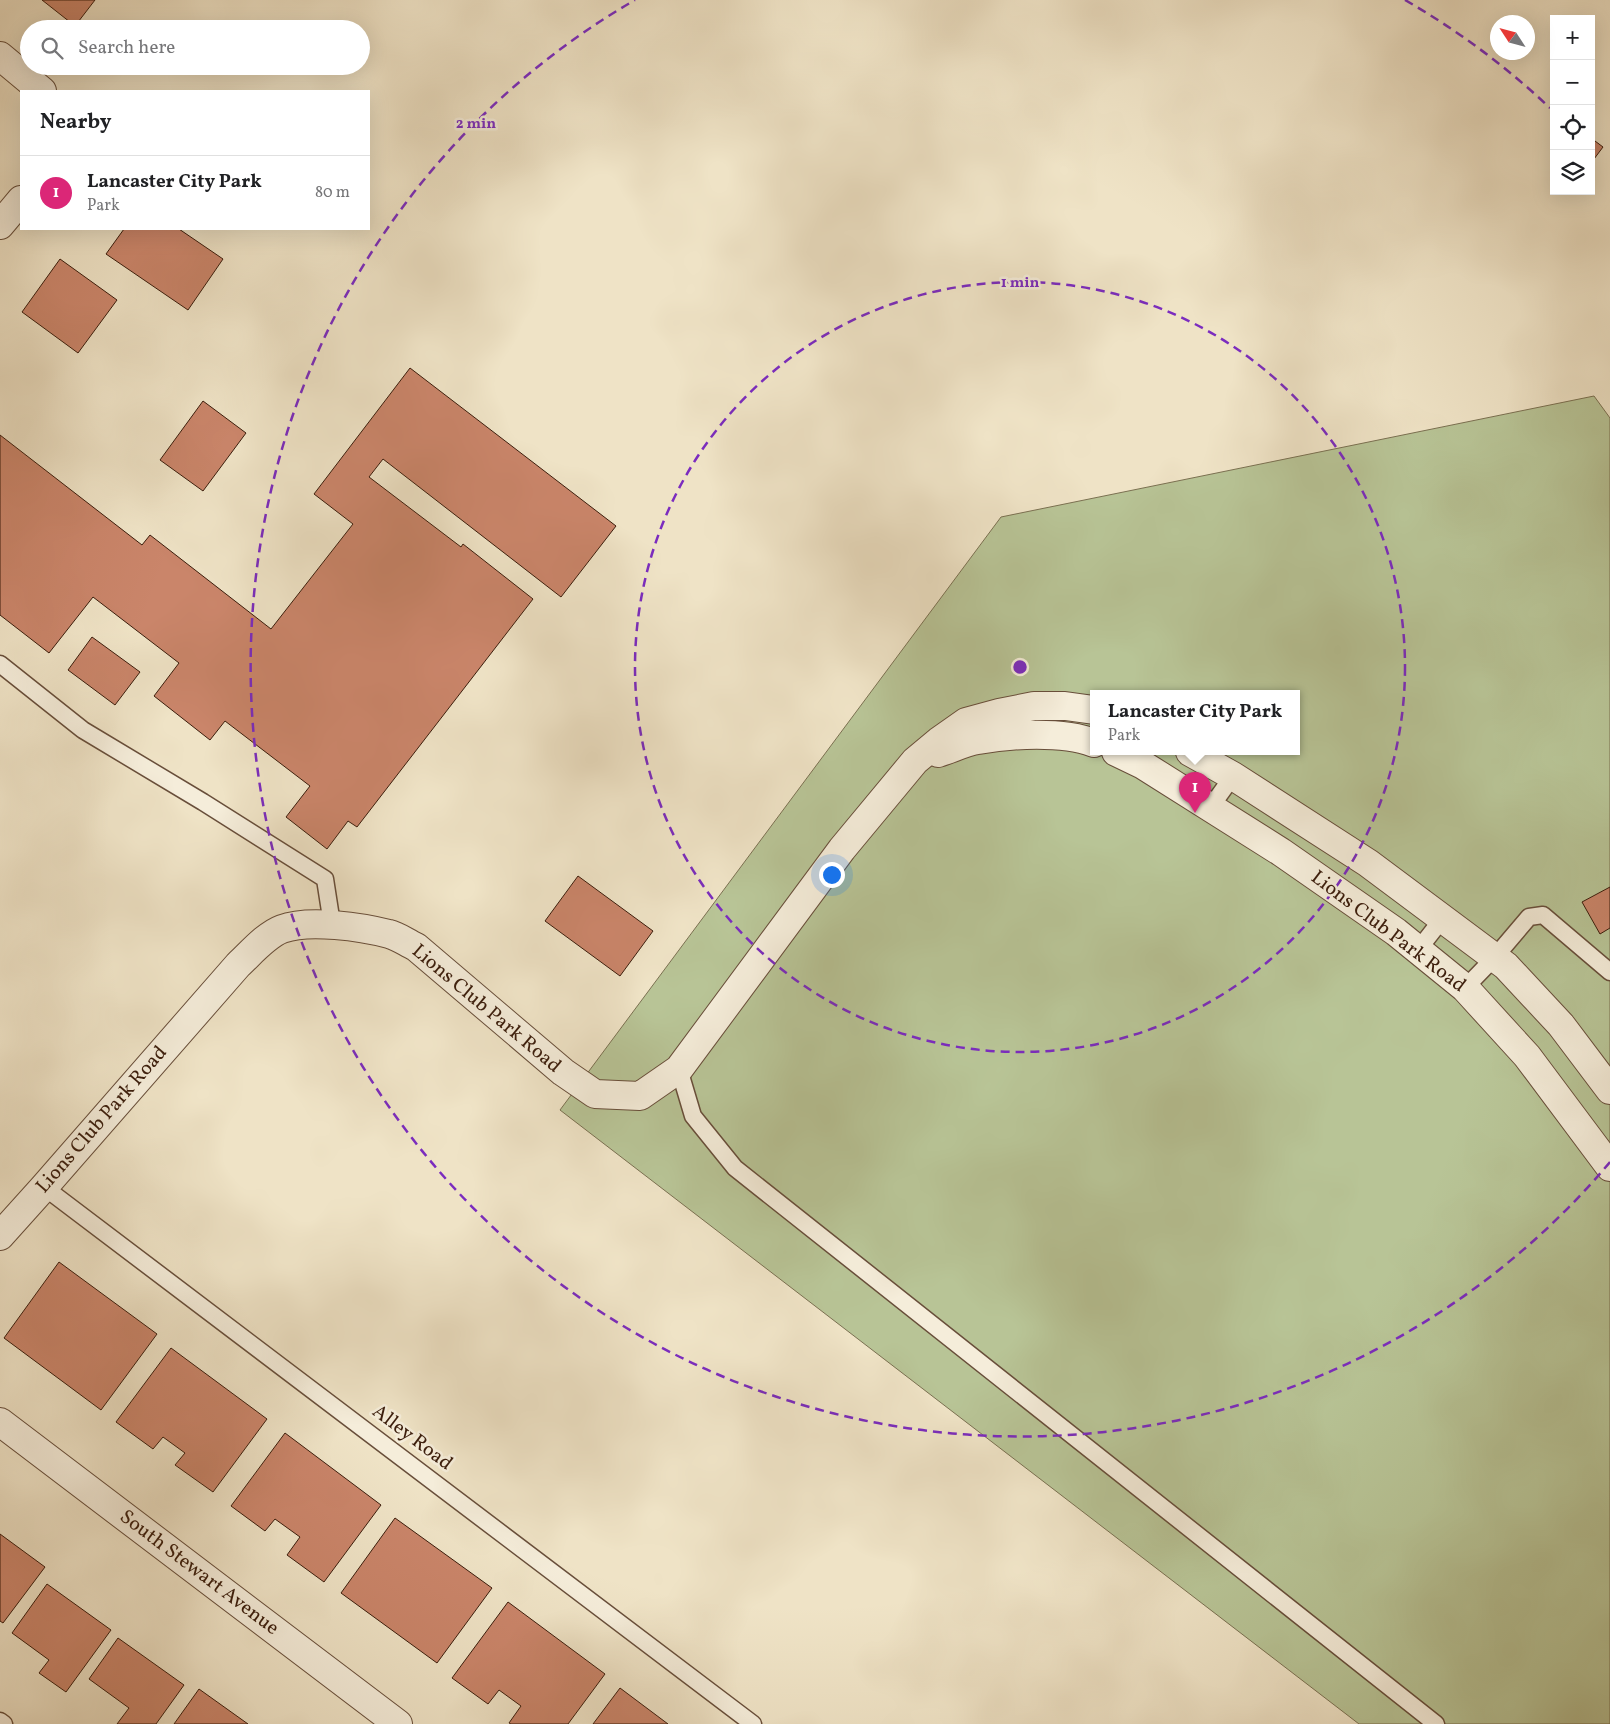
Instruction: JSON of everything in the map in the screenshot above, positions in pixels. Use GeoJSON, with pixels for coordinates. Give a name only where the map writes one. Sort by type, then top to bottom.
{"type":"FeatureCollection","features":[{"type":"Feature","properties":{"kind":"street"},"geometry":{"type":"LineString","coordinates":[[0,56],[20,73]]}},
{"type":"Feature","properties":{"kind":"street"},"geometry":{"type":"LineString","coordinates":[[23,75],[41,90]]}},
{"type":"Feature","properties":{"kind":"street"},"geometry":{"type":"LineString","coordinates":[[0,225],[20,201]]}},
{"type":"Feature","properties":{"kind":"street","name":"Lions Club Park Road"},"geometry":{"type":"LineString","coordinates":[[0,1236],[238,965],[273,934],[283,929],[298,925],[332,924],[390,934],[416,947],[563,1072],[595,1094],[640,1096],[679,1069],[842,849],[915,761],[966,722],[1034,706],[1065,706],[1090,709]]}},
{"type":"Feature","properties":{"kind":"street"},"geometry":{"type":"LineString","coordinates":[[915,761],[977,740],[1029,734],[1081,738],[1090,741]]}},
{"type":"Feature","properties":{"kind":"street","name":"Lions Club Park Road"},"geometry":{"type":"LineString","coordinates":[[1122,755],[1143,765],[1281,852],[1396,932],[1465,988],[1527,1056],[1610,1167]]}},
{"type":"Feature","properties":{"kind":"street","name":"Lions Club Park Road"},"geometry":{"type":"LineString","coordinates":[[1195,755],[1233,776],[1368,863],[1506,966],[1561,1024],[1610,1090]]}},
{"type":"Feature","properties":{"kind":"street","name":"South Stewart Avenue"},"geometry":{"type":"LineString","coordinates":[[0,1422],[398,1724]]}},
{"type":"Feature","properties":{"kind":"lane"},"geometry":{"type":"LineString","coordinates":[[0,664],[84,730],[203,802],[325,880],[332,924]]}},
{"type":"Feature","properties":{"kind":"lane"},"geometry":{"type":"LineString","coordinates":[[1210,808],[1233,776]]}},
{"type":"Feature","properties":{"kind":"lane"},"geometry":{"type":"LineString","coordinates":[[1465,988],[1495,958],[1529,917],[1543,915],[1610,972]]}},
{"type":"Feature","properties":{"kind":"lane"},"geometry":{"type":"LineString","coordinates":[[1418,950],[1443,918]]}},
{"type":"Feature","properties":{"kind":"lane"},"geometry":{"type":"LineString","coordinates":[[679,1069],[692,1116],[735,1168],[1436,1724]]}},
{"type":"Feature","properties":{"kind":"lane","name":"Alley Road"},"geometry":{"type":"LineString","coordinates":[[44,1187],[753,1724]]}},
{"type":"Feature","properties":{"kind":"lane"},"geometry":{"type":"LineString","coordinates":[[0,1721],[4,1724]]}},
{"type":"Feature","properties":{"kind":"green space"},"geometry":{"type":"Polygon","coordinates":[[[1594,396],[1610,418],[1610,1724],[1359,1724],[560,1110],[1001,517],[1594,396]]]}},
{"type":"Feature","properties":{"kind":"building"},"geometry":{"type":"Polygon","coordinates":[[[42,0],[95,0],[80,20],[67,20],[42,0]]]}},
{"type":"Feature","properties":{"kind":"building"},"geometry":{"type":"Polygon","coordinates":[[[1595,141],[1603,147],[1595,158],[1595,141]]]}},
{"type":"Feature","properties":{"kind":"building"},"geometry":{"type":"Polygon","coordinates":[[[123,230],[180,230],[223,259],[188,310],[106,254],[123,230]]]}},
{"type":"Feature","properties":{"kind":"building"},"geometry":{"type":"Polygon","coordinates":[[[60,259],[117,300],[78,353],[22,312],[60,259]]]}},
{"type":"Feature","properties":{"kind":"building"},"geometry":{"type":"Polygon","coordinates":[[[410,368],[616,526],[561,597],[383,459],[369,477],[461,547],[463,544],[533,599],[357,827],[348,821],[327,849],[286,817],[310,786],[225,721],[210,740],[154,696],[179,663],[93,597],[49,653],[0,615],[0,435],[142,545],[150,535],[271,629],[353,524],[314,494],[410,368]]]}},
{"type":"Feature","properties":{"kind":"building"},"geometry":{"type":"Polygon","coordinates":[[[203,401],[246,433],[203,491],[160,460],[203,401]]]}},
{"type":"Feature","properties":{"kind":"building"},"geometry":{"type":"Polygon","coordinates":[[[92,637],[140,672],[115,705],[68,670],[92,637]]]}},
{"type":"Feature","properties":{"kind":"building"},"geometry":{"type":"Polygon","coordinates":[[[578,876],[653,931],[620,976],[545,921],[578,876]]]}},
{"type":"Feature","properties":{"kind":"building"},"geometry":{"type":"Polygon","coordinates":[[[1610,887],[1610,928],[1600,934],[1582,902],[1610,887]]]}},
{"type":"Feature","properties":{"kind":"building"},"geometry":{"type":"Polygon","coordinates":[[[59,1262],[157,1334],[101,1410],[4,1338],[59,1262]]]}},
{"type":"Feature","properties":{"kind":"building"},"geometry":{"type":"Polygon","coordinates":[[[171,1348],[267,1419],[213,1492],[175,1465],[185,1453],[163,1437],[153,1449],[116,1422],[171,1348]]]}},
{"type":"Feature","properties":{"kind":"building"},"geometry":{"type":"Polygon","coordinates":[[[285,1433],[381,1505],[324,1582],[287,1555],[300,1537],[275,1519],[265,1531],[231,1506],[285,1433]]]}},
{"type":"Feature","properties":{"kind":"building"},"geometry":{"type":"Polygon","coordinates":[[[395,1518],[492,1588],[437,1663],[341,1593],[395,1518]]]}},
{"type":"Feature","properties":{"kind":"building"},"geometry":{"type":"Polygon","coordinates":[[[0,1534],[45,1567],[3,1623],[0,1621],[0,1534]]]}},
{"type":"Feature","properties":{"kind":"building"},"geometry":{"type":"Polygon","coordinates":[[[47,1584],[111,1630],[66,1692],[39,1673],[49,1660],[12,1633],[47,1584]]]}},
{"type":"Feature","properties":{"kind":"building"},"geometry":{"type":"Polygon","coordinates":[[[508,1602],[605,1674],[568,1724],[511,1724],[509,1723],[521,1706],[499,1690],[488,1704],[452,1678],[508,1602]]]}},
{"type":"Feature","properties":{"kind":"building"},"geometry":{"type":"Polygon","coordinates":[[[118,1638],[184,1685],[156,1724],[117,1724],[129,1708],[89,1679],[118,1638]]]}},
{"type":"Feature","properties":{"kind":"building"},"geometry":{"type":"Polygon","coordinates":[[[620,1688],[668,1724],[593,1724],[620,1688]]]}},
{"type":"Feature","properties":{"kind":"building"},"geometry":{"type":"Polygon","coordinates":[[[199,1689],[248,1724],[174,1724],[199,1689]]]}},
{"type":"Feature","properties":{"kind":"place","name":"Lancaster City Park"},"geometry":{"type":"Point","coordinates":[1195,813]}}]}
